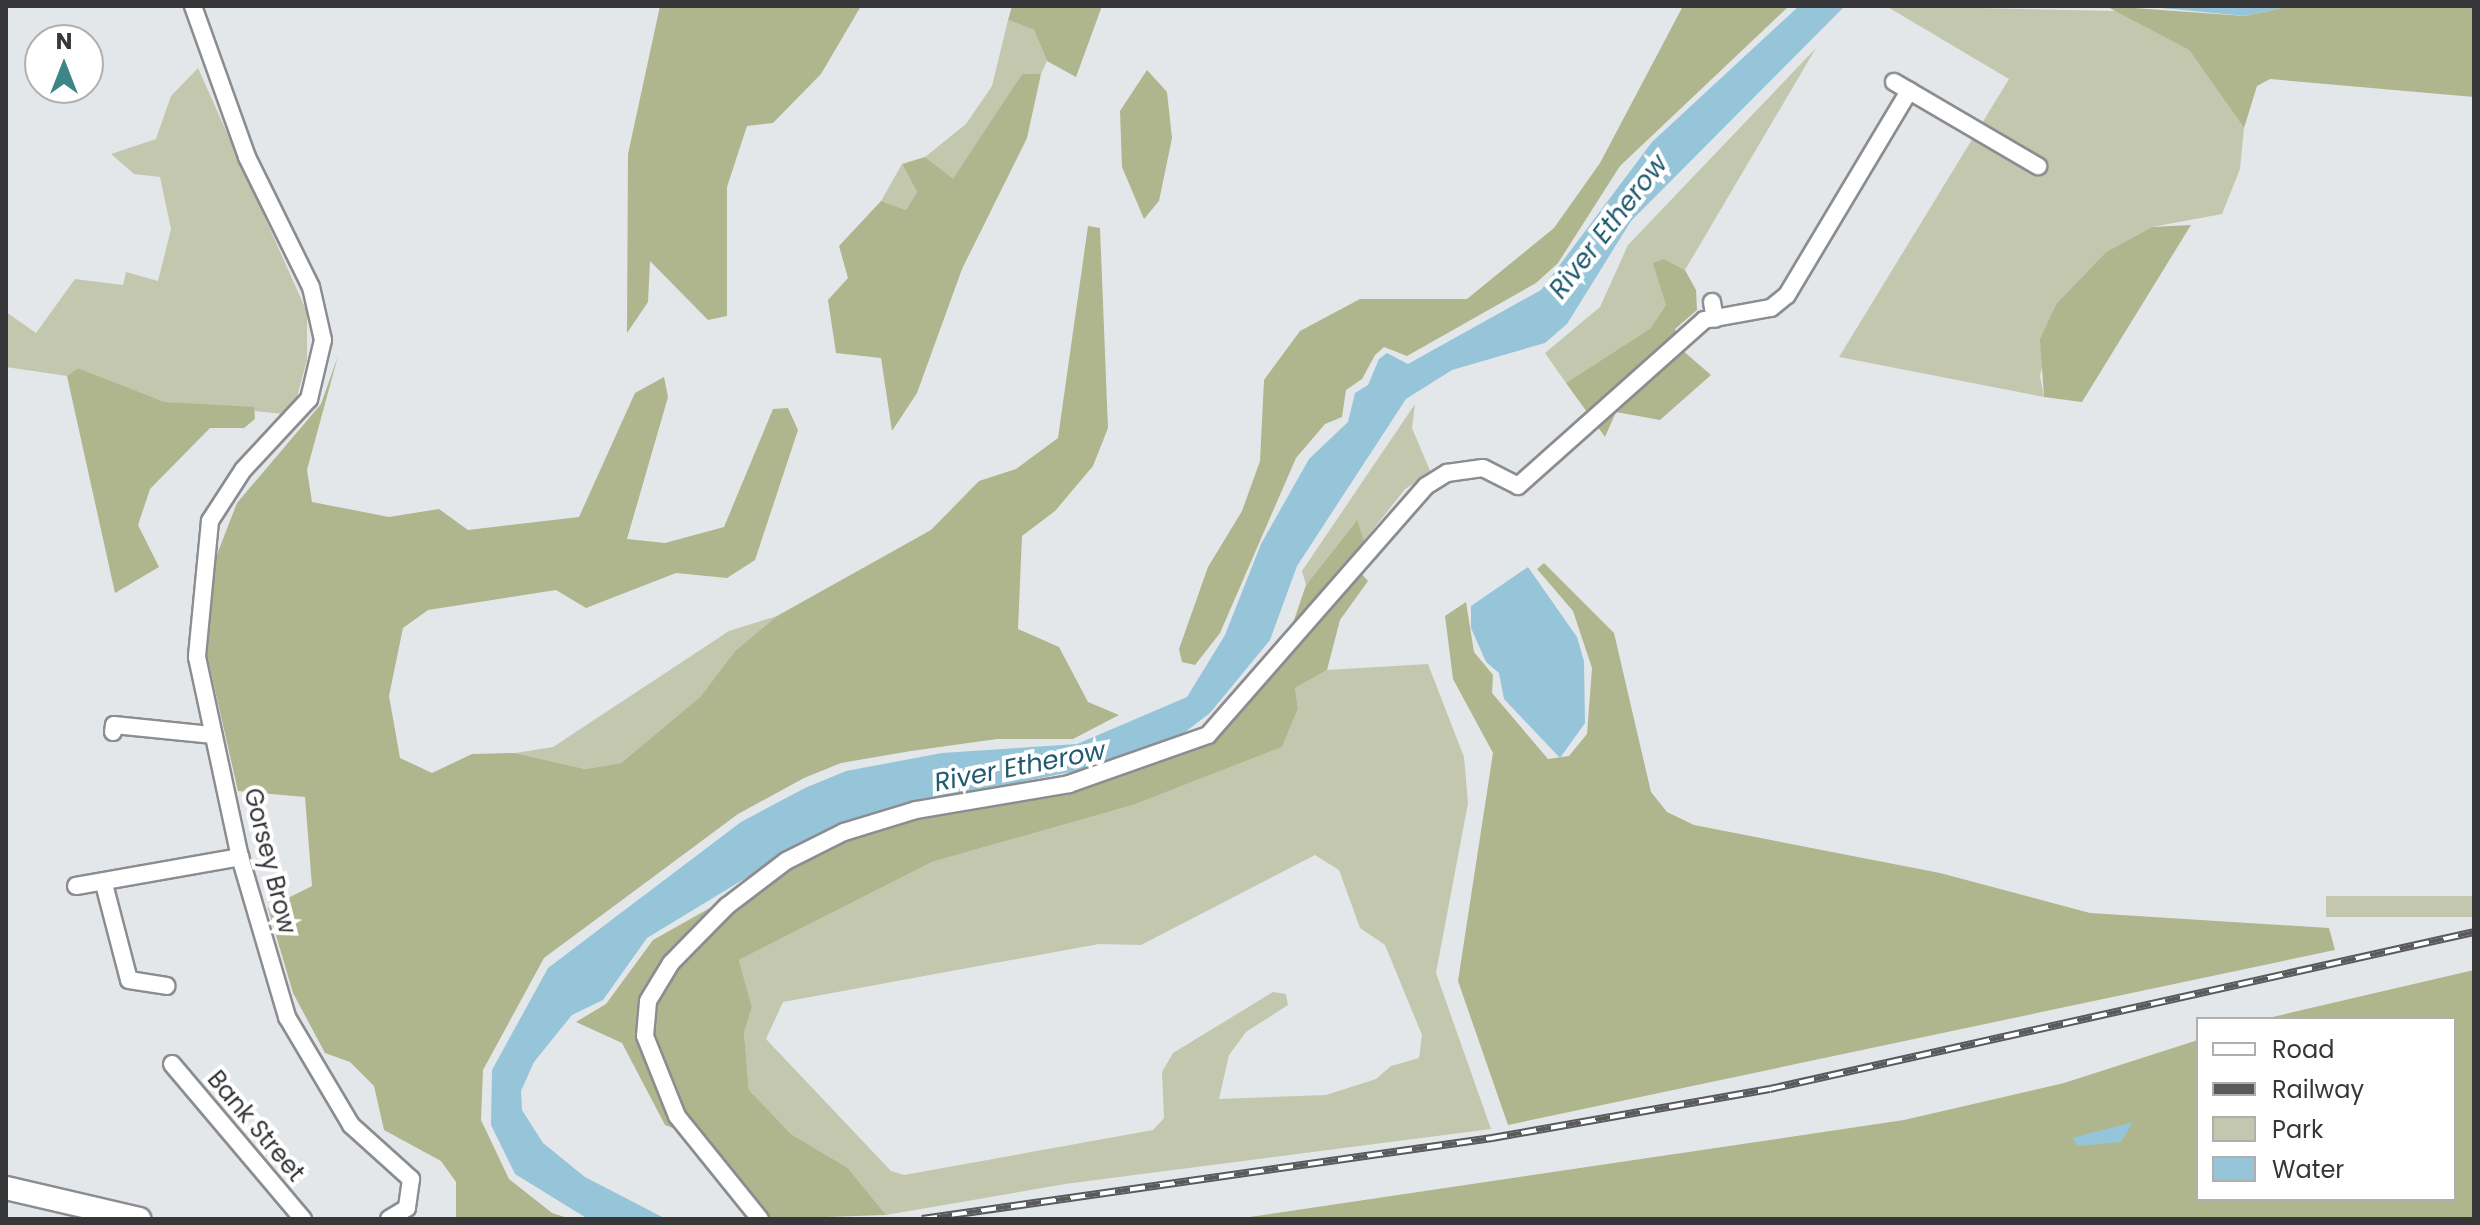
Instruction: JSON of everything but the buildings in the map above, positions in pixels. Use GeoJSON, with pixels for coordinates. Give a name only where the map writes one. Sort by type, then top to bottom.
{"type":"FeatureCollection","features":[{"type":"Feature","properties":{"kind":"street","name":"Gorsey Brow"},"geometry":{"type":"LineString","coordinates":[[193,6],[247,157],[311,287],[323,340],[309,399],[243,470],[210,521],[199,579],[197,657],[240,857],[287,1017],[351,1125],[411,1179],[407,1208],[389,1219]]}},
{"type":"Feature","properties":{"kind":"street"},"geometry":{"type":"LineString","coordinates":[[760,1219],[677,1116],[645,1036],[648,1001],[671,963],[727,906],[786,861],[844,832],[916,810],[1069,784],[1208,735],[1426,486],[1447,473],[1483,468],[1524,483],[1714,310],[1771,308],[1787,295],[1902,87],[2038,166]]}},
{"type":"Feature","properties":{"kind":"street"},"geometry":{"type":"LineString","coordinates":[[113,732],[114,725],[213,735]]}},
{"type":"Feature","properties":{"kind":"street"},"geometry":{"type":"LineString","coordinates":[[76,886],[104,884],[240,857]]}},
{"type":"Feature","properties":{"kind":"street"},"geometry":{"type":"LineString","coordinates":[[104,884],[129,980],[167,986]]}},
{"type":"Feature","properties":{"kind":"street","name":"Bank Street"},"geometry":{"type":"LineString","coordinates":[[172,1064],[303,1219]]}},
{"type":"Feature","properties":{"kind":"street"},"geometry":{"type":"LineString","coordinates":[[6,1188],[100,1213],[139,1219]]}},
{"type":"Feature","properties":{"kind":"green space"},"geometry":{"type":"Polygon","coordinates":[[[660,6],[861,6],[821,74],[773,123],[747,126],[727,187],[727,316],[708,320],[650,261],[648,302],[627,333],[628,154],[660,6]]]}},
{"type":"Feature","properties":{"kind":"green space"},"geometry":{"type":"Polygon","coordinates":[[[1012,6],[1102,6],[1076,77],[1047,61],[1034,30],[1008,20],[1012,6]]]}},
{"type":"Feature","properties":{"kind":"green space"},"geometry":{"type":"Polygon","coordinates":[[[1683,6],[1789,6],[1620,166],[1558,263],[1536,283],[1407,356],[1384,347],[1375,355],[1362,379],[1346,390],[1342,417],[1325,424],[1296,458],[1220,633],[1195,665],[1182,662],[1179,649],[1208,567],[1242,511],[1260,461],[1264,380],[1300,331],[1360,299],[1467,299],[1554,228],[1600,163],[1683,6]]]}},
{"type":"Feature","properties":{"kind":"green space"},"geometry":{"type":"Polygon","coordinates":[[[1886,6],[2117,11],[2189,50],[2244,128],[2240,169],[2222,214],[2152,227],[2106,252],[2057,303],[2040,376],[2044,397],[1839,357],[2009,79],[1886,6]]]}},
{"type":"Feature","properties":{"kind":"green space"},"geometry":{"type":"Polygon","coordinates":[[[2106,6],[2245,16],[2290,6],[2474,6],[2474,97],[2270,79],[2257,86],[2244,128],[2189,50],[2106,6]]]}},
{"type":"Feature","properties":{"kind":"green space"},"geometry":{"type":"Polygon","coordinates":[[[1008,20],[1034,30],[1047,61],[1041,74],[1022,74],[953,180],[925,157],[966,124],[992,86],[1008,20]]]}},
{"type":"Feature","properties":{"kind":"green space"},"geometry":{"type":"Polygon","coordinates":[[[1816,48],[1685,270],[1664,259],[1666,305],[1650,330],[1566,383],[1545,353],[1600,307],[1628,245],[1816,48]]]}},
{"type":"Feature","properties":{"kind":"green space"},"geometry":{"type":"Polygon","coordinates":[[[198,68],[307,312],[307,360],[292,415],[165,402],[78,368],[67,376],[6,367],[6,312],[36,333],[75,279],[123,285],[126,272],[158,281],[171,229],[160,177],[134,174],[111,154],[156,139],[171,96],[198,68]]]}},
{"type":"Feature","properties":{"kind":"green space"},"geometry":{"type":"Polygon","coordinates":[[[1147,70],[1167,92],[1172,138],[1159,201],[1144,219],[1122,167],[1120,111],[1147,70]]]}},
{"type":"Feature","properties":{"kind":"green space"},"geometry":{"type":"Polygon","coordinates":[[[1022,74],[1041,74],[1027,138],[962,269],[917,393],[892,431],[881,358],[836,353],[828,300],[848,278],[839,246],[881,201],[906,210],[917,192],[902,164],[925,157],[953,179],[1022,74]]]}},
{"type":"Feature","properties":{"kind":"green space"},"geometry":{"type":"Polygon","coordinates":[[[902,164],[917,192],[906,210],[881,201],[902,164]]]}},
{"type":"Feature","properties":{"kind":"green space"},"geometry":{"type":"Polygon","coordinates":[[[2191,225],[2082,402],[2044,397],[2040,339],[2057,303],[2106,252],[2152,227],[2191,225]]]}},
{"type":"Feature","properties":{"kind":"green space"},"geometry":{"type":"Polygon","coordinates":[[[1088,226],[1100,228],[1108,428],[1093,466],[1055,511],[1022,536],[1018,629],[1059,647],[1088,702],[1119,715],[1073,739],[997,739],[911,751],[841,763],[804,778],[738,814],[544,958],[483,1070],[481,1120],[509,1179],[552,1213],[571,1219],[456,1219],[456,1182],[441,1161],[384,1130],[374,1086],[350,1062],[325,1053],[293,993],[268,908],[312,886],[305,797],[238,791],[207,655],[209,575],[237,503],[321,404],[338,356],[307,470],[312,502],[389,517],[439,509],[468,530],[579,517],[635,393],[664,377],[668,397],[627,539],[665,543],[724,527],[773,409],[788,408],[798,430],[755,560],[727,578],[676,573],[586,608],[556,590],[428,610],[403,628],[389,696],[400,758],[432,773],[472,754],[515,753],[585,769],[621,763],[700,697],[735,651],[777,616],[931,530],[979,481],[1016,469],[1058,438],[1088,226]]]}},
{"type":"Feature","properties":{"kind":"green space"},"geometry":{"type":"Polygon","coordinates":[[[1664,259],[1685,270],[1696,290],[1697,310],[1675,329],[1682,350],[1711,375],[1660,420],[1616,412],[1605,437],[1566,383],[1650,329],[1666,305],[1653,263],[1664,259]]]}},
{"type":"Feature","properties":{"kind":"green space"},"geometry":{"type":"Polygon","coordinates":[[[78,368],[165,402],[254,407],[255,419],[244,428],[210,428],[150,489],[138,525],[159,567],[115,593],[67,376],[78,368]]]}},
{"type":"Feature","properties":{"kind":"green space"},"geometry":{"type":"Polygon","coordinates":[[[1415,404],[1412,428],[1431,473],[1405,489],[1364,541],[1356,521],[1306,585],[1302,571],[1415,404]]]}},
{"type":"Feature","properties":{"kind":"green space"},"geometry":{"type":"Polygon","coordinates":[[[1357,520],[1364,541],[1290,632],[1306,585],[1357,520]]]}},
{"type":"Feature","properties":{"kind":"green space"},"geometry":{"type":"Polygon","coordinates":[[[1544,563],[1614,633],[1651,792],[1667,812],[1694,825],[1940,873],[2090,913],[2329,928],[2335,950],[1508,1125],[1458,981],[1493,753],[1453,679],[1445,616],[1466,602],[1474,652],[1493,675],[1492,693],[1548,759],[1569,756],[1587,734],[1592,668],[1573,611],[1537,569],[1544,563]]]}},
{"type":"Feature","properties":{"kind":"green space"},"geometry":{"type":"Polygon","coordinates":[[[1360,572],[1368,581],[1340,620],[1327,670],[1295,688],[1298,709],[1282,747],[1133,805],[932,862],[739,960],[752,1007],[744,1033],[749,1090],[791,1134],[848,1168],[886,1215],[764,1219],[695,1136],[665,1125],[622,1043],[576,1022],[606,1004],[653,940],[717,904],[663,962],[660,991],[732,906],[788,864],[845,836],[1211,740],[1360,572]]]}},
{"type":"Feature","properties":{"kind":"green space"},"geometry":{"type":"Polygon","coordinates":[[[777,616],[735,651],[700,697],[621,763],[585,769],[515,753],[553,747],[729,631],[777,616]]]}},
{"type":"Feature","properties":{"kind":"green space"},"geometry":{"type":"Polygon","coordinates":[[[1428,664],[1464,757],[1468,803],[1436,973],[1491,1129],[1065,1184],[886,1215],[848,1168],[791,1134],[749,1090],[744,1033],[752,1007],[739,960],[932,862],[1133,805],[1282,747],[1298,709],[1295,688],[1327,670],[1428,664]],[[1315,855],[1141,945],[1099,944],[783,1002],[766,1039],[891,1171],[904,1175],[1153,1130],[1164,1118],[1162,1072],[1173,1053],[1273,992],[1286,994],[1288,1005],[1246,1032],[1229,1055],[1219,1099],[1326,1095],[1376,1079],[1391,1066],[1419,1058],[1422,1035],[1385,945],[1360,928],[1339,870],[1315,855]]]}},
{"type":"Feature","properties":{"kind":"green space"},"geometry":{"type":"Polygon","coordinates":[[[2326,896],[2474,896],[2474,917],[2326,917],[2326,896]]]}},
{"type":"Feature","properties":{"kind":"green space"},"geometry":{"type":"Polygon","coordinates":[[[2474,970],[2474,1219],[1236,1219],[1904,1120],[2064,1083],[2196,1041],[2196,1201],[2456,1201],[2456,1017],[2273,1017],[2474,970]]]}},
{"type":"Feature","properties":{"kind":"water","name":"River Etherow"},"geometry":{"type":"Polygon","coordinates":[[[1799,6],[1845,6],[1631,221],[1567,324],[1545,343],[1452,370],[1406,399],[1297,566],[1270,640],[1210,713],[1155,755],[882,810],[820,833],[647,938],[603,1000],[572,1015],[534,1062],[521,1091],[522,1110],[543,1143],[585,1177],[666,1219],[588,1219],[515,1174],[491,1125],[492,1070],[548,968],[741,822],[805,788],[846,771],[942,753],[1077,744],[1187,697],[1225,635],[1261,544],[1309,459],[1348,422],[1355,393],[1368,385],[1379,359],[1387,353],[1408,364],[1541,290],[1652,142],[1799,6]]]}},
{"type":"Feature","properties":{"kind":"water"},"geometry":{"type":"Polygon","coordinates":[[[2141,6],[2290,6],[2245,16],[2141,6]]]}},
{"type":"Feature","properties":{"kind":"water"},"geometry":{"type":"Polygon","coordinates":[[[1528,567],[1577,637],[1584,661],[1585,723],[1560,758],[1504,699],[1499,673],[1486,662],[1471,628],[1471,606],[1528,567]]]}},
{"type":"Feature","properties":{"kind":"water"},"geometry":{"type":"Polygon","coordinates":[[[2133,1122],[2121,1142],[2078,1146],[2072,1138],[2133,1122]]]}},
{"type":"Feature","properties":{"kind":"railway"},"geometry":{"type":"LineString","coordinates":[[922,1219],[1492,1138],[1770,1089],[2474,932]]}}]}
